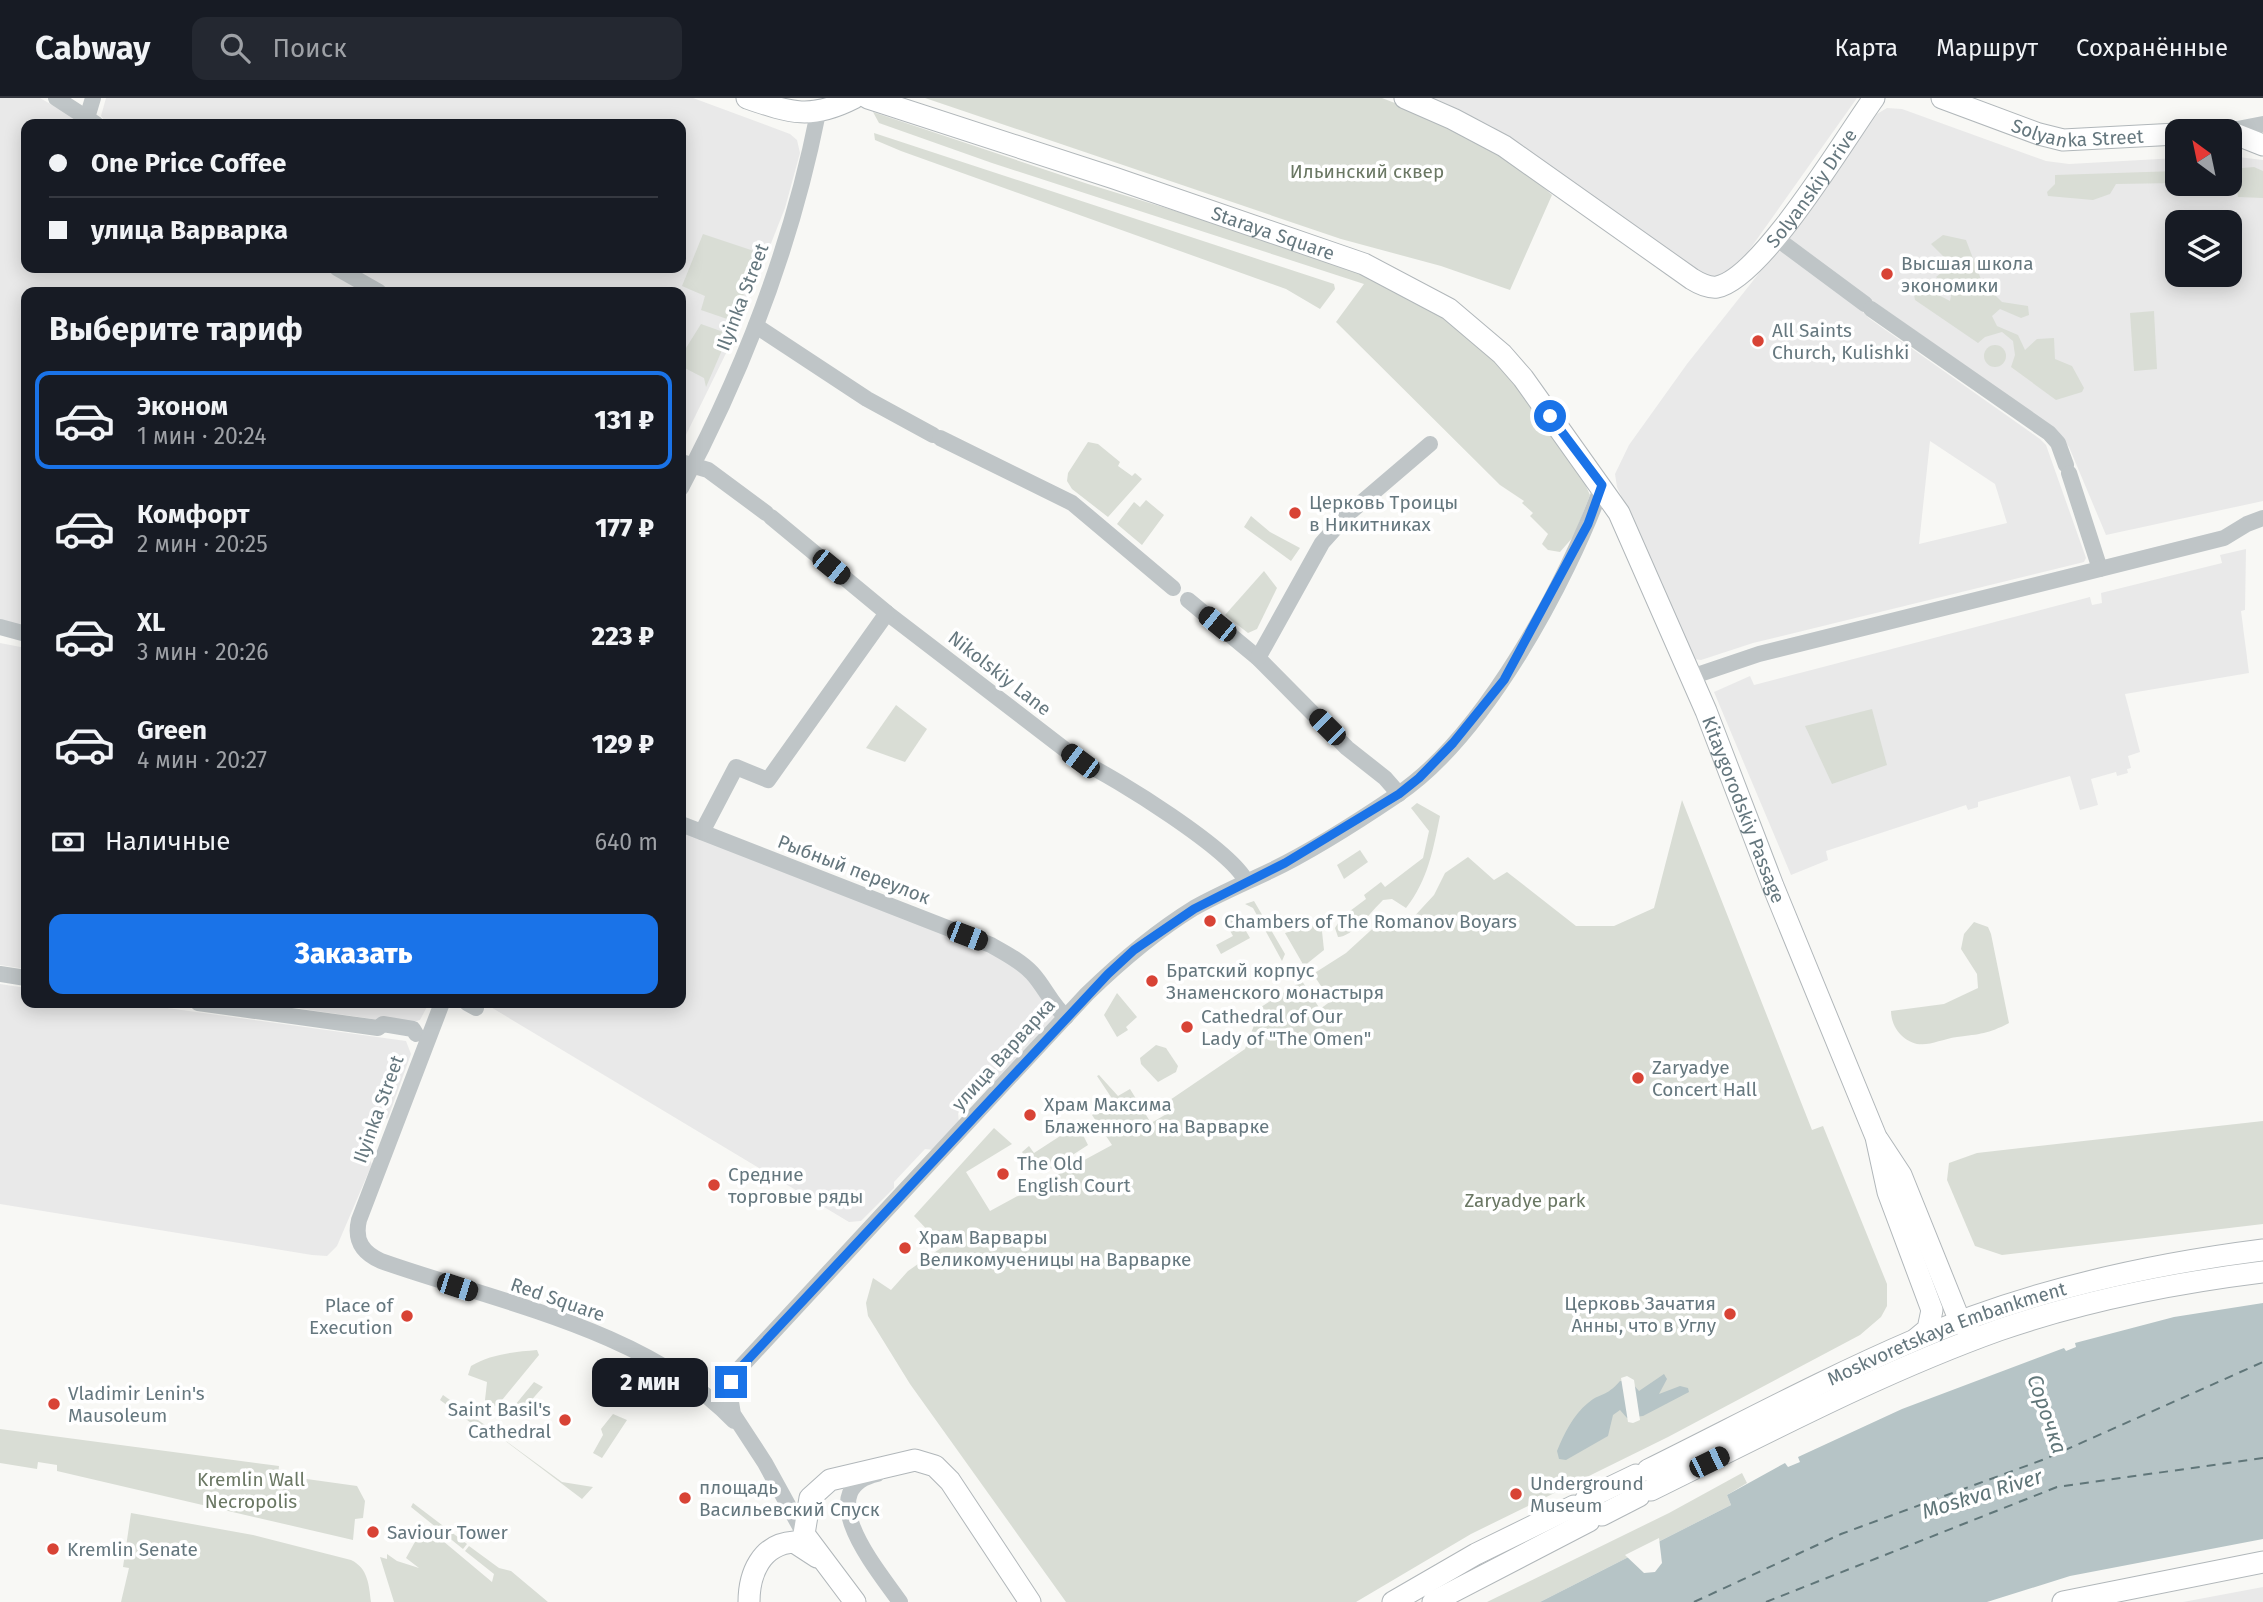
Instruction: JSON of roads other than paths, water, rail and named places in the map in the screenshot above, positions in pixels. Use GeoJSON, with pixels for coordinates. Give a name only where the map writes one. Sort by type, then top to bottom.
{"type":"FeatureCollection","features":[{"type":"Feature","properties":{"kind":"main road"},"geometry":{"type":"LineString","coordinates":[[747,98],[785,110],[854,98]]}},
{"type":"Feature","properties":{"kind":"main road","name":"Staraya Square"},"geometry":{"type":"LineString","coordinates":[[867,98],[937,118],[1364,264],[1417,290],[1466,322],[1503,354],[1602,485]]}},
{"type":"Feature","properties":{"kind":"main road","name":"Solyanskiy Drive"},"geometry":{"type":"LineString","coordinates":[[1405,98],[1453,118],[1504,146],[1590,210],[1700,284],[1718,287],[1742,272],[1776,238],[1874,98]]}},
{"type":"Feature","properties":{"kind":"main road","name":"Solyanka Street"},"geometry":{"type":"LineString","coordinates":[[1942,98],[2039,134],[2063,140],[2165,135]]}},
{"type":"Feature","properties":{"kind":"main road"},"geometry":{"type":"LineString","coordinates":[[2242,137],[2263,145]]}},
{"type":"Feature","properties":{"kind":"main road","name":"Kitaygorodskiy Passage"},"geometry":{"type":"LineString","coordinates":[[1602,485],[1619,513],[1691,677],[1876,1137]]}},
{"type":"Feature","properties":{"kind":"main road"},"geometry":{"type":"LineString","coordinates":[[1876,1137],[1901,1175],[1961,1323],[1973,1333],[2001,1329]]}},
{"type":"Feature","properties":{"kind":"main road"},"geometry":{"type":"LineString","coordinates":[[1876,1137],[1888,1192],[1932,1310],[1928,1329],[1916,1339]]}},
{"type":"Feature","properties":{"kind":"main road","name":"Moskvoretskaya Embankment"},"geometry":{"type":"LineString","coordinates":[[1433,1602],[1596,1518],[1644,1483],[1916,1339],[2057,1290],[2263,1250]]}},
{"type":"Feature","properties":{"kind":"main road","name":"Moskvoretskaya Embankment"},"geometry":{"type":"LineString","coordinates":[[1393,1602],[1476,1554],[1580,1502],[1644,1483],[1920,1361],[2001,1329],[2113,1298],[2263,1272]]}},
{"type":"Feature","properties":{"kind":"main road"},"geometry":{"type":"LineString","coordinates":[[855,1602],[804,1534],[810,1498],[830,1480],[902,1460],[935,1466],[950,1481],[1030,1602]]}},
{"type":"Feature","properties":{"kind":"main road"},"geometry":{"type":"LineString","coordinates":[[749,1602],[749,1585],[754,1570],[760,1559],[779,1545],[799,1544],[829,1568]]}},
{"type":"Feature","properties":{"kind":"main road"},"geometry":{"type":"LineString","coordinates":[[2063,1602],[2263,1562]]}},
{"type":"Feature","properties":{"kind":"main road"},"geometry":{"type":"LineString","coordinates":[[2118,1602],[2263,1575]]}},
{"type":"Feature","properties":{"kind":"street"},"geometry":{"type":"LineString","coordinates":[[56,98],[88,119]]}},
{"type":"Feature","properties":{"kind":"street"},"geometry":{"type":"LineString","coordinates":[[91,119],[93,98]]}},
{"type":"Feature","properties":{"kind":"street","name":"Ilyinka Street"},"geometry":{"type":"LineString","coordinates":[[686,464],[756,326],[803,186],[819,105]]}},
{"type":"Feature","properties":{"kind":"street"},"geometry":{"type":"LineString","coordinates":[[2242,128],[2263,124]]}},
{"type":"Feature","properties":{"kind":"street"},"geometry":{"type":"LineString","coordinates":[[1776,238],[1868,307],[2049,433],[2058,443],[2068,469],[2100,569]]}},
{"type":"Feature","properties":{"kind":"street"},"geometry":{"type":"LineString","coordinates":[[346,273],[370,287]]}},
{"type":"Feature","properties":{"kind":"street"},"geometry":{"type":"LineString","coordinates":[[756,326],[867,399],[1072,503],[1173,588]]}},
{"type":"Feature","properties":{"kind":"street"},"geometry":{"type":"LineString","coordinates":[[1258,658],[1322,543],[1348,514],[1430,444]]}},
{"type":"Feature","properties":{"kind":"street"},"geometry":{"type":"LineString","coordinates":[[686,464],[708,470],[769,515],[887,613],[1080,761],[1113,776],[1232,860],[1246,881]]}},
{"type":"Feature","properties":{"kind":"street","name":"улица Варварка"},"geometry":{"type":"LineString","coordinates":[[739,1427],[729,1401],[731,1382],[738,1370],[1066,1017],[1134,950],[1194,909],[1285,863],[1399,794],[1453,743],[1504,680],[1588,524],[1602,485]]}},
{"type":"Feature","properties":{"kind":"street"},"geometry":{"type":"LineString","coordinates":[[1691,677],[1759,654],[2224,538],[2246,524],[2263,518]]}},
{"type":"Feature","properties":{"kind":"street"},"geometry":{"type":"LineString","coordinates":[[1188,600],[1258,658],[1399,794]]}},
{"type":"Feature","properties":{"kind":"street"},"geometry":{"type":"LineString","coordinates":[[702,832],[736,767],[768,780],[887,613]]}},
{"type":"Feature","properties":{"kind":"street"},"geometry":{"type":"LineString","coordinates":[[0,627],[21,633]]}},
{"type":"Feature","properties":{"kind":"street","name":"Рыбный переулок"},"geometry":{"type":"LineString","coordinates":[[686,826],[991,945],[1012,956],[1032,973],[1052,1005],[1066,1017]]}},
{"type":"Feature","properties":{"kind":"street"},"geometry":{"type":"LineString","coordinates":[[0,974],[21,977]]}},
{"type":"Feature","properties":{"kind":"street"},"geometry":{"type":"LineString","coordinates":[[234,1008],[378,1028],[382,1032],[411,1037],[422,1035]]}},
{"type":"Feature","properties":{"kind":"street","name":"Ilyinka Street"},"geometry":{"type":"LineString","coordinates":[[357,1231],[422,1035],[439,1008]]}},
{"type":"Feature","properties":{"kind":"street","name":"Red Square"},"geometry":{"type":"LineString","coordinates":[[357,1231],[365,1251],[382,1261],[585,1330],[635,1351],[702,1394],[739,1427]]}},
{"type":"Feature","properties":{"kind":"street"},"geometry":{"type":"LineString","coordinates":[[739,1427],[765,1464],[804,1534]]}},
{"type":"Feature","properties":{"kind":"street"},"geometry":{"type":"LineString","coordinates":[[900,1602],[860,1543],[850,1523],[847,1509],[851,1493],[864,1479],[881,1473],[915,1468],[933,1474],[943,1485],[1020,1602]]}},
{"type":"Feature","properties":{"kind":"water"},"geometry":{"type":"Polygon","coordinates":[[[2263,1303],[2263,1539],[2070,1576],[1987,1602],[1540,1602],[1731,1505],[1727,1495],[1785,1463],[1788,1467],[1800,1462],[1798,1457],[1902,1409],[2064,1348],[2066,1351],[2076,1347],[2075,1343],[2174,1317],[2263,1303]]]}},
{"type":"Feature","properties":{"kind":"water"},"geometry":{"type":"Polygon","coordinates":[[[1664,1374],[1667,1379],[1659,1394],[1680,1386],[1688,1388],[1689,1392],[1643,1416],[1627,1418],[1620,1410],[1613,1415],[1608,1436],[1566,1460],[1559,1459],[1557,1451],[1566,1432],[1588,1403],[1620,1381],[1631,1382],[1639,1391],[1664,1374]]]}},
{"type":"Feature","properties":{"kind":"place","name":"Высшая школа экономики"},"geometry":{"type":"Point","coordinates":[1887,274]}},
{"type":"Feature","properties":{"kind":"place","name":"All Saints Church, Kulishki"},"geometry":{"type":"Point","coordinates":[1758,341]}},
{"type":"Feature","properties":{"kind":"place","name":"Церковь Троицы в Никитниках"},"geometry":{"type":"Point","coordinates":[1295,513]}},
{"type":"Feature","properties":{"kind":"place","name":"Chambers of The Romanov Boyars"},"geometry":{"type":"Point","coordinates":[1210,921]}},
{"type":"Feature","properties":{"kind":"place","name":"Братский корпус Знаменского монастыря"},"geometry":{"type":"Point","coordinates":[1152,981]}},
{"type":"Feature","properties":{"kind":"place","name":"Cathedral of Our Lady of \"The Omen\""},"geometry":{"type":"Point","coordinates":[1187,1027]}},
{"type":"Feature","properties":{"kind":"place","name":"Zaryadye Concert Hall"},"geometry":{"type":"Point","coordinates":[1638,1078]}},
{"type":"Feature","properties":{"kind":"place","name":"Храм Максима Блаженного на Варварке"},"geometry":{"type":"Point","coordinates":[1030,1115]}},
{"type":"Feature","properties":{"kind":"place","name":"The Old English Court"},"geometry":{"type":"Point","coordinates":[1003,1174]}},
{"type":"Feature","properties":{"kind":"place","name":"Средние торговые ряды"},"geometry":{"type":"Point","coordinates":[714,1185]}},
{"type":"Feature","properties":{"kind":"place","name":"Храм Варвары Великомученицы на Варварке"},"geometry":{"type":"Point","coordinates":[905,1248]}},
{"type":"Feature","properties":{"kind":"place","name":"Церковь Зачатия Анны, что в Углу"},"geometry":{"type":"Point","coordinates":[1730,1314]}},
{"type":"Feature","properties":{"kind":"place","name":"Place of Execution"},"geometry":{"type":"Point","coordinates":[407,1316]}},
{"type":"Feature","properties":{"kind":"place","name":"Vladimir Lenin's Mausoleum"},"geometry":{"type":"Point","coordinates":[54,1404]}},
{"type":"Feature","properties":{"kind":"place","name":"Saint Basil's Cathedral"},"geometry":{"type":"Point","coordinates":[565,1420]}},
{"type":"Feature","properties":{"kind":"place","name":"Underground Museum"},"geometry":{"type":"Point","coordinates":[1516,1494]}},
{"type":"Feature","properties":{"kind":"place","name":"площадь Васильевский Спуск"},"geometry":{"type":"Point","coordinates":[685,1498]}},
{"type":"Feature","properties":{"kind":"place","name":"Saviour Tower"},"geometry":{"type":"Point","coordinates":[373,1532]}},
{"type":"Feature","properties":{"kind":"place","name":"Kremlin Senate"},"geometry":{"type":"Point","coordinates":[53,1549]}},
{"type":"Feature","properties":{"kind":"park label","name":"Ильинский сквер"},"geometry":{"type":"Point","coordinates":[1367,171]}},
{"type":"Feature","properties":{"kind":"park label","name":"Zaryadye park"},"geometry":{"type":"Point","coordinates":[1525,1200]}},
{"type":"Feature","properties":{"kind":"park label","name":"Kremlin Wall Necropolis"},"geometry":{"type":"Point","coordinates":[251,1490]}},
{"type":"Feature","properties":{"kind":"water label","name":"Сорочка"},"geometry":{"type":"Point","coordinates":[2047,1414]}},
{"type":"Feature","properties":{"kind":"water label","name":"Moskva River"},"geometry":{"type":"Point","coordinates":[1982,1494]}}]}
